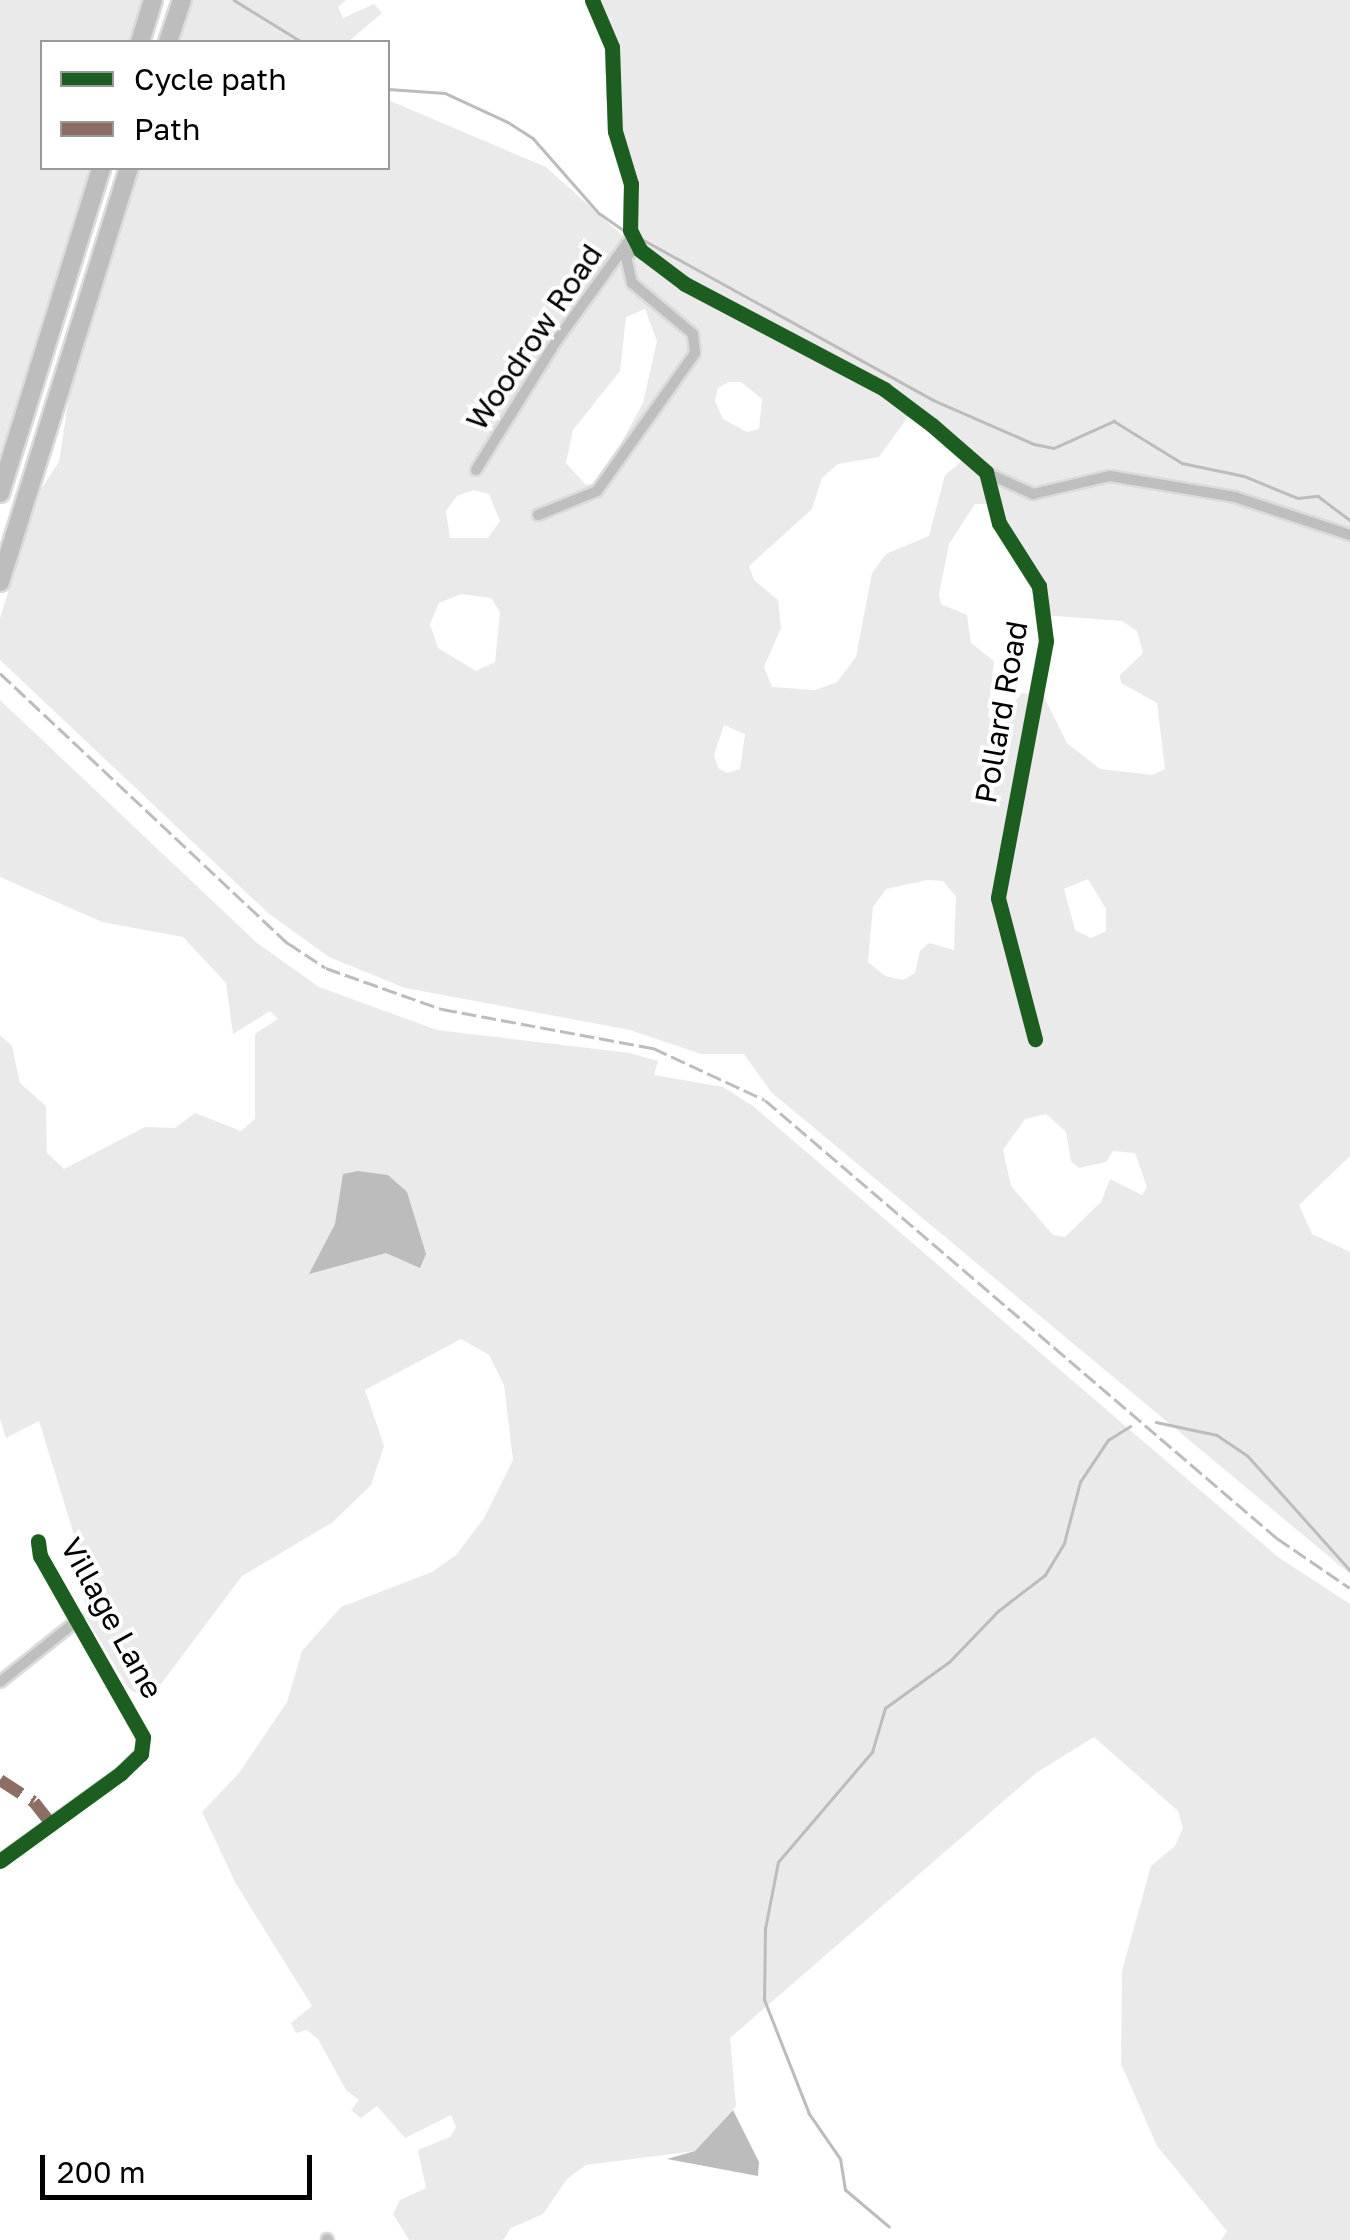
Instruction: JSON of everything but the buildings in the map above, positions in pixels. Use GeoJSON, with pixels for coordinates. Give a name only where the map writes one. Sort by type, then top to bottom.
{"type":"FeatureCollection","features":[{"type":"Feature","properties":{"kind":"highway"},"geometry":{"type":"LineString","coordinates":[[141,40],[153,0]]}},
{"type":"Feature","properties":{"kind":"highway"},"geometry":{"type":"LineString","coordinates":[[169,40],[182,0]]}},
{"type":"Feature","properties":{"kind":"highway"},"geometry":{"type":"LineString","coordinates":[[0,493],[100,170]]}},
{"type":"Feature","properties":{"kind":"highway"},"geometry":{"type":"LineString","coordinates":[[0,582],[128,170]]}},
{"type":"Feature","properties":{"kind":"street","name":"Woodrow Road"},"geometry":{"type":"LineString","coordinates":[[476,470],[557,340],[634,241],[631,184],[614,131],[613,56],[592,0]]}},
{"type":"Feature","properties":{"kind":"street"},"geometry":{"type":"LineString","coordinates":[[538,516],[597,491],[695,354],[692,334],[632,283],[626,258],[634,241],[686,284],[884,389],[986,472],[1033,494],[1110,476],[1235,497],[1350,535]]}},
{"type":"Feature","properties":{"kind":"street","name":"Pollard Road"},"geometry":{"type":"LineString","coordinates":[[986,472],[999,523],[1039,586],[1047,612],[998,898],[1035,1039]]}},
{"type":"Feature","properties":{"kind":"street","name":"Village Lane"},"geometry":{"type":"LineString","coordinates":[[0,1861],[122,1772],[141,1754],[144,1737],[40,1556],[38,1541]]}},
{"type":"Feature","properties":{"kind":"street","name":"Village Lane"},"geometry":{"type":"LineString","coordinates":[[0,1682],[78,1620]]}},
{"type":"Feature","properties":{"kind":"shaded area"},"geometry":{"type":"Polygon","coordinates":[[[0,0],[142,0],[130,40],[40,40],[40,170],[89,170],[0,455],[0,0]]]}},
{"type":"Feature","properties":{"kind":"shaded area"},"geometry":{"type":"Polygon","coordinates":[[[193,0],[346,0],[338,7],[343,18],[374,4],[382,13],[350,40],[180,40],[193,0]]]}},
{"type":"Feature","properties":{"kind":"shaded area"},"geometry":{"type":"Polygon","coordinates":[[[588,0],[1350,0],[1350,1156],[1299,1205],[1312,1234],[1350,1252],[1350,1574],[771,1092],[744,1054],[701,1054],[630,1030],[405,988],[329,957],[268,913],[0,660],[0,618],[39,492],[59,462],[69,396],[139,170],[390,170],[390,101],[546,167],[623,236],[627,190],[611,128],[611,67],[588,0]],[[645,309],[626,317],[620,371],[573,430],[566,463],[586,485],[600,482],[643,403],[657,341],[645,309]],[[729,382],[718,388],[715,401],[723,419],[747,432],[759,429],[762,399],[741,382],[729,382]],[[910,414],[879,457],[838,464],[822,478],[812,509],[749,566],[754,580],[778,600],[781,628],[764,667],[772,687],[815,690],[837,682],[856,657],[872,573],[886,554],[929,536],[945,475],[963,460],[910,414]],[[474,490],[457,496],[446,511],[450,538],[488,538],[500,521],[489,494],[474,490]],[[975,504],[949,544],[939,594],[941,604],[967,615],[971,643],[994,661],[988,717],[999,720],[1022,693],[1043,695],[1067,743],[1100,769],[1152,775],[1165,769],[1157,703],[1121,683],[1120,675],[1143,653],[1137,631],[1122,621],[1043,615],[1033,583],[987,504],[975,504]],[[461,594],[439,603],[430,624],[438,648],[476,671],[495,662],[500,612],[491,598],[461,594]],[[724,725],[714,755],[718,768],[727,773],[740,769],[745,734],[724,725]],[[1088,879],[1064,889],[1075,930],[1091,938],[1106,931],[1106,909],[1088,879]],[[927,880],[886,889],[873,907],[868,962],[885,976],[903,980],[915,973],[920,951],[929,943],[954,950],[956,897],[943,881],[927,880]],[[1046,1114],[1025,1119],[1003,1150],[1011,1186],[1053,1235],[1065,1237],[1101,1202],[1110,1179],[1142,1195],[1147,1187],[1135,1153],[1113,1151],[1106,1162],[1079,1168],[1071,1161],[1066,1132],[1046,1114]]]}},
{"type":"Feature","properties":{"kind":"shaded area"},"geometry":{"type":"Polygon","coordinates":[[[0,700],[257,943],[319,987],[437,1030],[630,1053],[658,1061],[654,1075],[723,1087],[753,1106],[1278,1557],[1350,1604],[1350,2240],[1221,2240],[1227,2231],[1157,2146],[1121,2064],[1122,1971],[1151,1866],[1175,1846],[1183,1828],[1178,1811],[1094,1737],[1036,1773],[730,2038],[736,2106],[695,2151],[586,2165],[567,2179],[543,2214],[511,2228],[503,2240],[409,2240],[393,2214],[400,2200],[426,2188],[418,2150],[450,2137],[456,2127],[451,2115],[405,2138],[377,2106],[361,2118],[351,2110],[359,2100],[346,2090],[318,2039],[307,2030],[296,2033],[291,2023],[312,2006],[236,1884],[202,1812],[239,1773],[287,1702],[302,1651],[341,1607],[432,1572],[456,1555],[484,1518],[513,1460],[504,1385],[489,1355],[461,1339],[365,1390],[384,1446],[371,1485],[333,1522],[242,1576],[149,1700],[129,1689],[87,1619],[79,1551],[39,1421],[6,1438],[0,1419],[0,1035],[12,1046],[20,1083],[46,1106],[47,1153],[64,1169],[145,1127],[175,1128],[195,1113],[241,1131],[255,1119],[255,1034],[278,1019],[270,1011],[233,1034],[226,983],[183,937],[102,922],[0,877],[0,700]]]}},
{"type":"Feature","properties":{"kind":"shaded area"},"geometry":{"type":"Polygon","coordinates":[[[358,1171],[388,1175],[407,1192],[426,1254],[420,1268],[386,1253],[309,1274],[335,1224],[343,1174],[358,1171]]]}},
{"type":"Feature","properties":{"kind":"shaded area"},"geometry":{"type":"Polygon","coordinates":[[[733,2110],[759,2162],[758,2176],[667,2159],[695,2151],[733,2110]]]}},
{"type":"Feature","properties":{"kind":"waterway"},"geometry":{"type":"LineString","coordinates":[[234,0],[299,40]]}},
{"type":"Feature","properties":{"kind":"waterway"},"geometry":{"type":"LineString","coordinates":[[390,89],[445,93],[508,122],[533,138],[599,213],[628,233]]}},
{"type":"Feature","properties":{"kind":"waterway"},"geometry":{"type":"LineString","coordinates":[[640,238],[933,400],[1034,444],[1054,448],[1114,421],[1182,463],[1244,476],[1298,498],[1318,496],[1350,520]]}},
{"type":"Feature","properties":{"kind":"waterway"},"geometry":{"type":"LineString","coordinates":[[1156,1422],[1217,1435],[1248,1456],[1350,1570]]}},
{"type":"Feature","properties":{"kind":"waterway"},"geometry":{"type":"LineString","coordinates":[[889,2227],[845,2190],[840,2159],[809,2114],[764,2000],[765,1929],[778,1862],[872,1752],[885,1708],[949,1662],[998,1611],[1045,1575],[1064,1543],[1080,1482],[1108,1440],[1130,1426]]}},
{"type":"Feature","properties":{"kind":"railway"},"geometry":{"type":"LineString","coordinates":[[0,673],[288,943],[326,968],[442,1009],[653,1048],[765,1100],[1277,1538],[1350,1588]]}},
{"type":"Feature","properties":{"kind":"marked path"},"geometry":{"type":"LineString","coordinates":[[0,1780],[34,1802],[51,1824]]}},
{"type":"Feature","properties":{"kind":"cycle path"},"geometry":{"type":"LineString","coordinates":[[592,0],[612,47],[615,131],[631,184],[630,230],[640,250],[685,284],[884,389],[932,425],[986,472],[999,523],[1039,586],[1046,641],[998,898],[1035,1039]]}},
{"type":"Feature","properties":{"kind":"cycle path"},"geometry":{"type":"LineString","coordinates":[[0,1861],[121,1773],[141,1754],[143,1737],[40,1556],[38,1541]]}}]}
